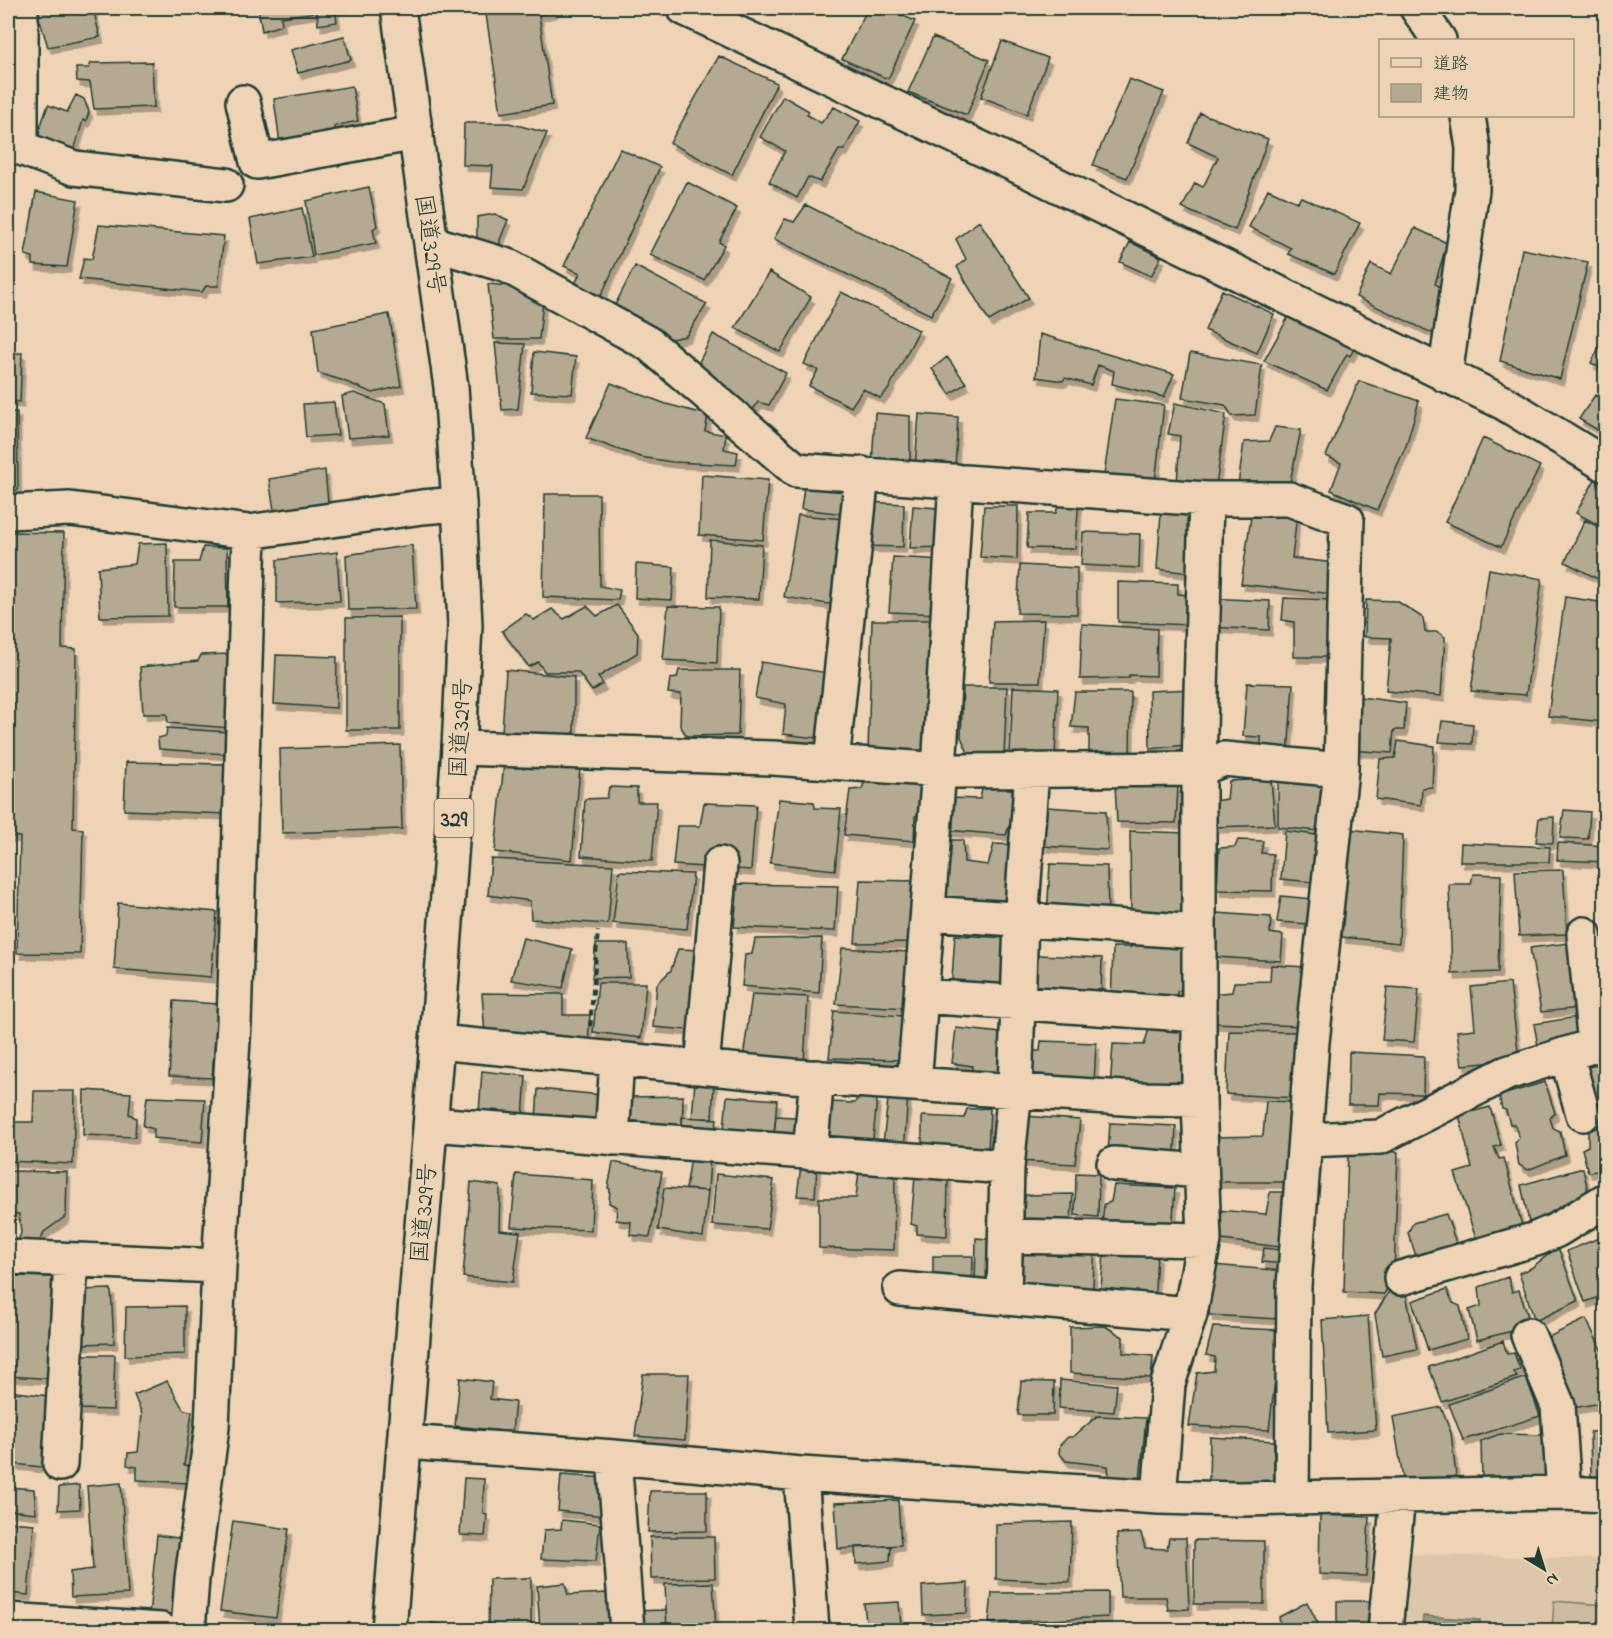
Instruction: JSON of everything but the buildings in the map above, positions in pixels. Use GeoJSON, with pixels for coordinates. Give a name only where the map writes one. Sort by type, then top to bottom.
{"type":"FeatureCollection","features":[{"type":"Feature","properties":{"kind":"main road"},"geometry":{"type":"LineString","coordinates":[[21,8],[14,147],[74,168],[226,185]]}},
{"type":"Feature","properties":{"kind":"main road","name":"国道329号"},"geometry":{"type":"LineString","coordinates":[[389,1630],[431,1124],[459,748],[465,625],[451,387],[398,8]]}},
{"type":"Feature","properties":{"kind":"main road"},"geometry":{"type":"LineString","coordinates":[[684,8],[1016,165],[1504,403],[1605,465]]}},
{"type":"Feature","properties":{"kind":"main road"},"geometry":{"type":"LineString","coordinates":[[1417,8],[1438,39]]}},
{"type":"Feature","properties":{"kind":"main road"},"geometry":{"type":"LineString","coordinates":[[243,102],[257,162],[416,133]]}},
{"type":"Feature","properties":{"kind":"main road"},"geometry":{"type":"LineString","coordinates":[[1445,375],[1472,190],[1473,148],[1468,117]]}},
{"type":"Feature","properties":{"kind":"main road"},"geometry":{"type":"LineString","coordinates":[[432,243],[508,266],[649,344],[796,470],[1206,499],[1289,498],[1347,520],[1341,770],[1312,1042],[1294,1286],[1292,1498]]}},
{"type":"Feature","properties":{"kind":"main road"},"geometry":{"type":"LineString","coordinates":[[832,762],[862,474]]}},
{"type":"Feature","properties":{"kind":"main road"},"geometry":{"type":"LineString","coordinates":[[914,1084],[939,770],[956,481]]}},
{"type":"Feature","properties":{"kind":"main road"},"geometry":{"type":"LineString","coordinates":[[1159,1497],[1168,1384],[1190,1314],[1204,1240],[1199,1100],[1199,769],[1206,499]]}},
{"type":"Feature","properties":{"kind":"main road"},"geometry":{"type":"LineString","coordinates":[[8,512],[70,509],[249,532],[422,507],[459,504]]}},
{"type":"Feature","properties":{"kind":"main road"},"geometry":{"type":"LineString","coordinates":[[188,1630],[192,1579],[212,1427],[234,1024],[249,532]]}},
{"type":"Feature","properties":{"kind":"main road"},"geometry":{"type":"LineString","coordinates":[[459,748],[773,758],[939,770],[1199,769],[1224,759],[1341,770]]}},
{"type":"Feature","properties":{"kind":"main road"},"geometry":{"type":"LineString","coordinates":[[1004,1298],[1007,1167],[1015,1090],[1021,921],[1032,770]]}},
{"type":"Feature","properties":{"kind":"main road"},"geometry":{"type":"LineString","coordinates":[[702,1067],[720,864]]}},
{"type":"Feature","properties":{"kind":"main road"},"geometry":{"type":"LineString","coordinates":[[928,913],[1199,932]]}},
{"type":"Feature","properties":{"kind":"main road"},"geometry":{"type":"LineString","coordinates":[[1583,1114],[1589,1047],[1584,934]]}},
{"type":"Feature","properties":{"kind":"main road"},"geometry":{"type":"LineString","coordinates":[[921,996],[1199,1015]]}},
{"type":"Feature","properties":{"kind":"main road"},"geometry":{"type":"LineString","coordinates":[[437,1042],[817,1077],[1138,1099],[1199,1100]]}},
{"type":"Feature","properties":{"kind":"main road"},"geometry":{"type":"LineString","coordinates":[[1305,1140],[1380,1137],[1507,1073],[1589,1047]]}},
{"type":"Feature","properties":{"kind":"main road"},"geometry":{"type":"LineString","coordinates":[[603,1058],[612,1138]]}},
{"type":"Feature","properties":{"kind":"main road"},"geometry":{"type":"LineString","coordinates":[[810,1153],[817,1077]]}},
{"type":"Feature","properties":{"kind":"main road"},"geometry":{"type":"LineString","coordinates":[[431,1124],[1007,1167]]}},
{"type":"Feature","properties":{"kind":"main road"},"geometry":{"type":"LineString","coordinates":[[1114,1164],[1201,1171]]}},
{"type":"Feature","properties":{"kind":"main road"},"geometry":{"type":"LineString","coordinates":[[1401,1278],[1536,1239],[1557,1230],[1605,1200]]}},
{"type":"Feature","properties":{"kind":"main road"},"geometry":{"type":"LineString","coordinates":[[1006,1236],[1204,1240]]}},
{"type":"Feature","properties":{"kind":"main road"},"geometry":{"type":"LineString","coordinates":[[8,1257],[219,1266]]}},
{"type":"Feature","properties":{"kind":"main road"},"geometry":{"type":"LineString","coordinates":[[60,1464],[71,1260]]}},
{"type":"Feature","properties":{"kind":"main road"},"geometry":{"type":"LineString","coordinates":[[900,1289],[1190,1314]]}},
{"type":"Feature","properties":{"kind":"main road"},"geometry":{"type":"LineString","coordinates":[[1528,1335],[1558,1406],[1564,1493]]}},
{"type":"Feature","properties":{"kind":"main road"},"geometry":{"type":"LineString","coordinates":[[405,1442],[614,1457],[801,1474],[1159,1497],[1292,1498],[1564,1493],[1605,1495]]}},
{"type":"Feature","properties":{"kind":"main road"},"geometry":{"type":"LineString","coordinates":[[614,1457],[627,1630]]}},
{"type":"Feature","properties":{"kind":"main road"},"geometry":{"type":"LineString","coordinates":[[801,1474],[812,1630]]}},
{"type":"Feature","properties":{"kind":"main road"},"geometry":{"type":"LineString","coordinates":[[1385,1630],[1398,1496]]}},
{"type":"Feature","properties":{"kind":"main road"},"geometry":{"type":"LineString","coordinates":[[8,1620],[161,1630]]}},
{"type":"Feature","properties":{"kind":"path"},"geometry":{"type":"LineString","coordinates":[[598,931],[603,1058]]}},
{"type":"Feature","properties":{"kind":"shaded area"},"geometry":{"type":"Polygon","coordinates":[[[1407,1554],[1605,1559],[1605,1630],[1400,1630],[1407,1554]]]}},
{"type":"Feature","properties":{"kind":"shaded area"},"geometry":{"type":"Polygon","coordinates":[[[1554,1601],[1605,1605],[1605,1630],[1552,1630],[1554,1601]]]}},
{"type":"Feature","properties":{"kind":"shaded area"},"geometry":{"type":"Polygon","coordinates":[[[1423,1616],[1480,1620],[1480,1630],[1422,1630],[1423,1616]]]}}]}
